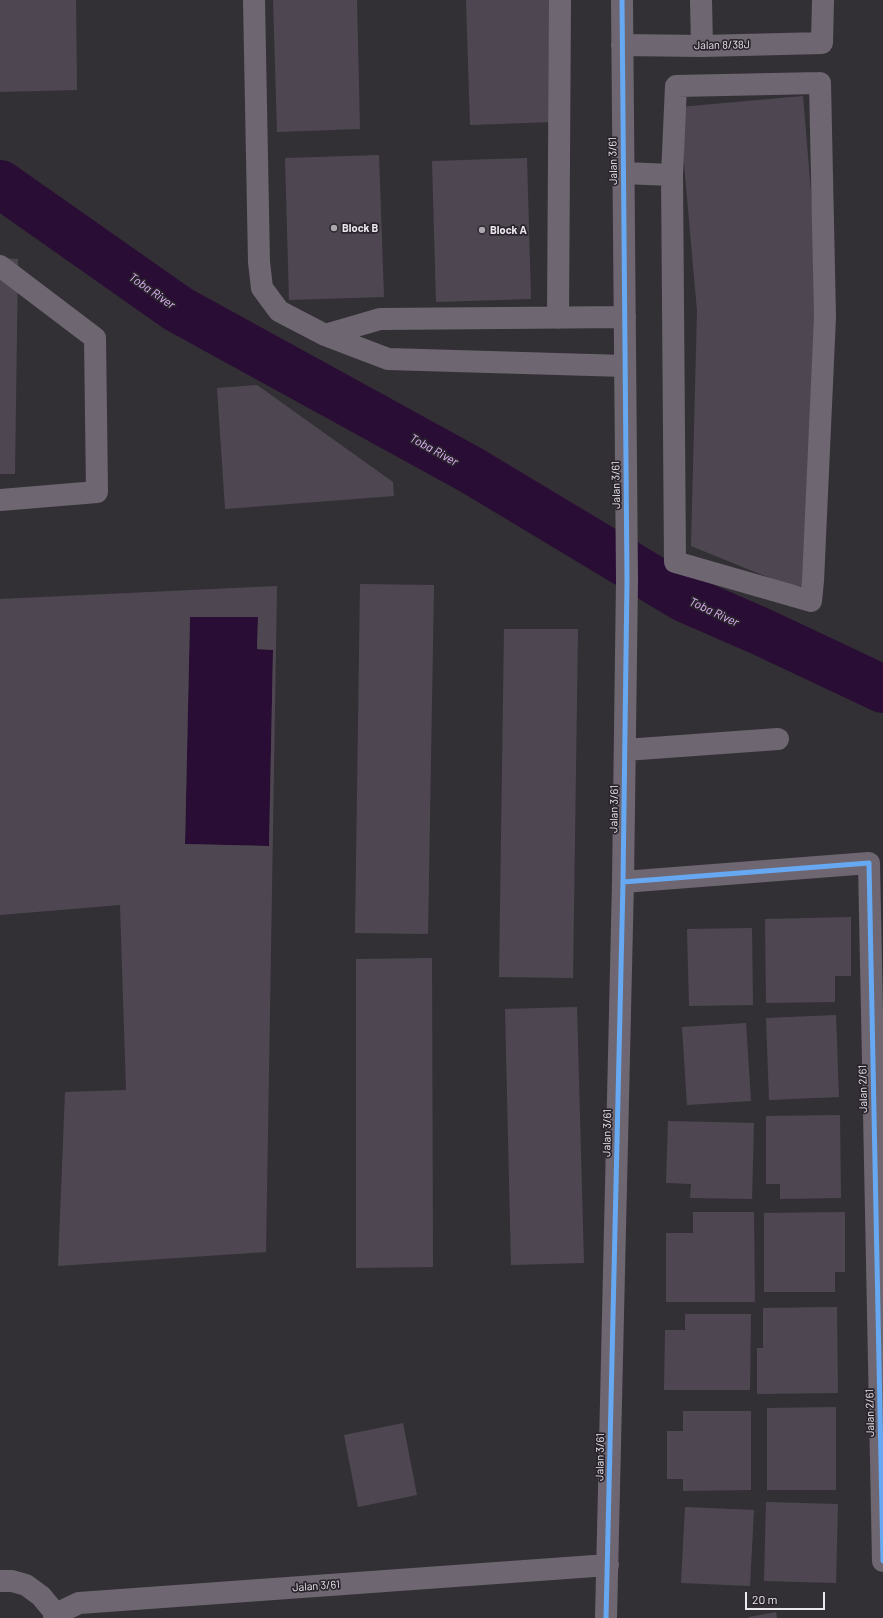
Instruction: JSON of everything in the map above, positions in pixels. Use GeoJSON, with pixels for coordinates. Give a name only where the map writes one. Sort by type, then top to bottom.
{"type":"FeatureCollection","features":[{"type":"Feature","properties":{"kind":"street"},"geometry":{"type":"LineString","coordinates":[[254,0],[259,262],[262,288],[279,311],[325,335],[388,359],[625,366]]}},
{"type":"Feature","properties":{"kind":"street"},"geometry":{"type":"LineString","coordinates":[[558,318],[560,0]]}},
{"type":"Feature","properties":{"kind":"street","name":"Jalan 3/61"},"geometry":{"type":"LineString","coordinates":[[606,1618],[623,882],[627,574],[622,0]]}},
{"type":"Feature","properties":{"kind":"street"},"geometry":{"type":"LineString","coordinates":[[701,0],[702,46]]}},
{"type":"Feature","properties":{"kind":"street","name":"Jalan 8/38J"},"geometry":{"type":"LineString","coordinates":[[622,45],[702,46],[822,43],[822,0]]}},
{"type":"Feature","properties":{"kind":"street"},"geometry":{"type":"LineString","coordinates":[[820,82],[825,317],[811,600],[675,562],[672,175],[676,86],[820,82]]}},
{"type":"Feature","properties":{"kind":"street"},"geometry":{"type":"LineString","coordinates":[[623,173],[672,175]]}},
{"type":"Feature","properties":{"kind":"street"},"geometry":{"type":"LineString","coordinates":[[0,266],[95,338],[97,492],[0,500]]}},
{"type":"Feature","properties":{"kind":"street"},"geometry":{"type":"LineString","coordinates":[[325,335],[380,319],[625,317]]}},
{"type":"Feature","properties":{"kind":"street"},"geometry":{"type":"LineString","coordinates":[[625,750],[778,738]]}},
{"type":"Feature","properties":{"kind":"street","name":"Jalan 2/61"},"geometry":{"type":"LineString","coordinates":[[623,882],[869,863],[883,1561]]}},
{"type":"Feature","properties":{"kind":"street","name":"Jalan 3/61"},"geometry":{"type":"LineString","coordinates":[[55,1616],[80,1603],[608,1565]]}},
{"type":"Feature","properties":{"kind":"street"},"geometry":{"type":"LineString","coordinates":[[0,1581],[12,1581],[26,1585],[41,1596],[55,1616]]}},
{"type":"Feature","properties":{"kind":"shaded area"},"geometry":{"type":"Polygon","coordinates":[[[190,617],[258,617],[257,649],[273,650],[269,846],[185,844],[190,617]]]}},
{"type":"Feature","properties":{"kind":"building"},"geometry":{"type":"Polygon","coordinates":[[[0,0],[76,0],[77,90],[0,92],[0,0]]]}},
{"type":"Feature","properties":{"kind":"building"},"geometry":{"type":"Polygon","coordinates":[[[273,0],[357,0],[360,129],[277,132],[273,0]]]}},
{"type":"Feature","properties":{"kind":"building"},"geometry":{"type":"Polygon","coordinates":[[[466,0],[549,0],[553,122],[470,125],[466,0]]]}},
{"type":"Feature","properties":{"kind":"building"},"geometry":{"type":"Polygon","coordinates":[[[803,96],[820,300],[805,586],[787,585],[691,546],[697,311],[679,107],[803,96]]]}},
{"type":"Feature","properties":{"kind":"building","name":"Block B"},"geometry":{"type":"Polygon","coordinates":[[[379,155],[384,297],[289,300],[285,158],[379,155]]]}},
{"type":"Feature","properties":{"kind":"building","name":"Block A"},"geometry":{"type":"Polygon","coordinates":[[[527,158],[531,299],[436,302],[432,161],[527,158]]]}},
{"type":"Feature","properties":{"kind":"building"},"geometry":{"type":"Polygon","coordinates":[[[0,258],[18,259],[15,474],[0,474],[0,258]]]}},
{"type":"Feature","properties":{"kind":"building"},"geometry":{"type":"Polygon","coordinates":[[[257,385],[393,482],[394,496],[225,509],[217,388],[257,385]]]}},
{"type":"Feature","properties":{"kind":"building"},"geometry":{"type":"Polygon","coordinates":[[[360,584],[434,585],[428,934],[355,933],[360,584]]]}},
{"type":"Feature","properties":{"kind":"building"},"geometry":{"type":"Polygon","coordinates":[[[277,586],[266,1252],[58,1266],[65,1092],[126,1090],[120,905],[0,915],[0,599],[277,586]],[[190,617],[185,844],[269,846],[273,650],[257,649],[258,617],[190,617]]]}},
{"type":"Feature","properties":{"kind":"building"},"geometry":{"type":"Polygon","coordinates":[[[504,629],[578,629],[573,978],[499,977],[504,629]]]}},
{"type":"Feature","properties":{"kind":"building"},"geometry":{"type":"Polygon","coordinates":[[[851,917],[851,976],[835,976],[835,1002],[766,1003],[765,919],[851,917]]]}},
{"type":"Feature","properties":{"kind":"building"},"geometry":{"type":"Polygon","coordinates":[[[752,928],[753,1005],[689,1006],[687,929],[752,928]]]}},
{"type":"Feature","properties":{"kind":"building"},"geometry":{"type":"Polygon","coordinates":[[[432,958],[433,1267],[356,1268],[356,959],[432,958]]]}},
{"type":"Feature","properties":{"kind":"building"},"geometry":{"type":"Polygon","coordinates":[[[577,1007],[584,1263],[511,1265],[505,1009],[577,1007]]]}},
{"type":"Feature","properties":{"kind":"building"},"geometry":{"type":"Polygon","coordinates":[[[836,1015],[839,1097],[769,1100],[766,1018],[836,1015]]]}},
{"type":"Feature","properties":{"kind":"building"},"geometry":{"type":"Polygon","coordinates":[[[746,1023],[751,1101],[687,1105],[682,1027],[746,1023]]]}},
{"type":"Feature","properties":{"kind":"building"},"geometry":{"type":"Polygon","coordinates":[[[840,1115],[841,1198],[780,1199],[780,1184],[766,1184],[766,1116],[840,1115]]]}},
{"type":"Feature","properties":{"kind":"building"},"geometry":{"type":"Polygon","coordinates":[[[668,1121],[754,1123],[752,1199],[690,1198],[691,1184],[666,1183],[668,1121]]]}},
{"type":"Feature","properties":{"kind":"building"},"geometry":{"type":"Polygon","coordinates":[[[693,1212],[754,1212],[755,1302],[666,1302],[666,1233],[693,1233],[693,1212]]]}},
{"type":"Feature","properties":{"kind":"building"},"geometry":{"type":"Polygon","coordinates":[[[845,1212],[845,1272],[835,1272],[835,1292],[764,1292],[764,1213],[845,1212]]]}},
{"type":"Feature","properties":{"kind":"building"},"geometry":{"type":"Polygon","coordinates":[[[837,1307],[838,1393],[757,1394],[757,1348],[763,1348],[763,1308],[837,1307]]]}},
{"type":"Feature","properties":{"kind":"building"},"geometry":{"type":"Polygon","coordinates":[[[685,1314],[751,1314],[750,1390],[664,1390],[665,1330],[685,1330],[685,1314]]]}},
{"type":"Feature","properties":{"kind":"building"},"geometry":{"type":"Polygon","coordinates":[[[836,1407],[836,1490],[767,1490],[767,1408],[836,1407]]]}},
{"type":"Feature","properties":{"kind":"building"},"geometry":{"type":"Polygon","coordinates":[[[683,1411],[751,1411],[751,1490],[683,1491],[683,1479],[667,1479],[667,1431],[683,1431],[683,1411]]]}},
{"type":"Feature","properties":{"kind":"building"},"geometry":{"type":"Polygon","coordinates":[[[403,1423],[417,1495],[358,1507],[344,1435],[403,1423]]]}},
{"type":"Feature","properties":{"kind":"building"},"geometry":{"type":"Polygon","coordinates":[[[766,1502],[838,1504],[836,1583],[764,1581],[766,1502]]]}},
{"type":"Feature","properties":{"kind":"building"},"geometry":{"type":"Polygon","coordinates":[[[685,1507],[754,1510],[750,1586],[681,1583],[685,1507]]]}},
{"type":"Feature","properties":{"kind":"building"},"geometry":{"type":"Polygon","coordinates":[[[776,1612],[777,1618],[749,1618],[749,1617],[776,1612]]]}},
{"type":"Feature","properties":{"kind":"waterway","name":"Toba River"},"geometry":{"type":"LineString","coordinates":[[0,184],[178,309],[471,470],[684,598],[762,632],[883,689]]}},
{"type":"Feature","properties":{"kind":"cycle path"},"geometry":{"type":"LineString","coordinates":[[606,1618],[623,882],[627,580],[622,0]]}},
{"type":"Feature","properties":{"kind":"cycle path"},"geometry":{"type":"LineString","coordinates":[[623,882],[869,863],[883,1561]]}},
{"type":"Feature","properties":{"kind":"place","name":"Block B"},"geometry":{"type":"Point","coordinates":[334,228]}},
{"type":"Feature","properties":{"kind":"place","name":"Block A"},"geometry":{"type":"Point","coordinates":[482,230]}}]}
